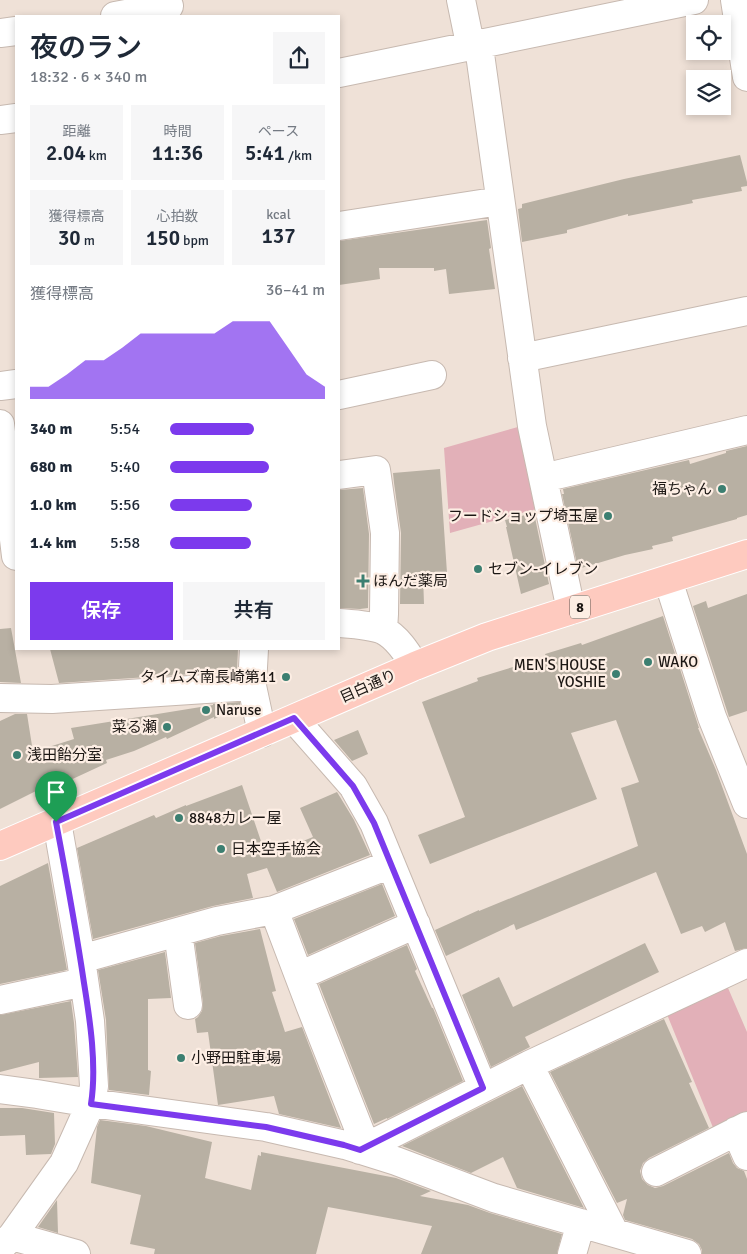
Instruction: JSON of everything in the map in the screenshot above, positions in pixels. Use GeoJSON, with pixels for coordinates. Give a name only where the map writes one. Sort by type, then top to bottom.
{"type":"FeatureCollection","features":[{"type":"Feature","properties":{"kind":"main road","name":"目白通り"},"geometry":{"type":"LineString","coordinates":[[0,846],[414,666],[487,638],[570,610],[747,554]]}},
{"type":"Feature","properties":{"kind":"street"},"geometry":{"type":"LineString","coordinates":[[461,0],[468,34],[480,54],[532,426],[570,610]]}},
{"type":"Feature","properties":{"kind":"street"},"geometry":{"type":"LineString","coordinates":[[340,73],[694,0]]}},
{"type":"Feature","properties":{"kind":"street"},"geometry":{"type":"LineString","coordinates":[[735,0],[747,77]]}},
{"type":"Feature","properties":{"kind":"street"},"geometry":{"type":"LineString","coordinates":[[122,15],[170,7]]}},
{"type":"Feature","properties":{"kind":"street"},"geometry":{"type":"LineString","coordinates":[[0,33],[15,32]]}},
{"type":"Feature","properties":{"kind":"street"},"geometry":{"type":"LineString","coordinates":[[0,120],[15,118]]}},
{"type":"Feature","properties":{"kind":"street"},"geometry":{"type":"LineString","coordinates":[[340,226],[500,201]]}},
{"type":"Feature","properties":{"kind":"street"},"geometry":{"type":"LineString","coordinates":[[522,358],[747,311]]}},
{"type":"Feature","properties":{"kind":"street"},"geometry":{"type":"LineString","coordinates":[[340,395],[432,375]]}},
{"type":"Feature","properties":{"kind":"street"},"geometry":{"type":"LineString","coordinates":[[0,386],[15,384]]}},
{"type":"Feature","properties":{"kind":"street"},"geometry":{"type":"LineString","coordinates":[[0,424],[15,548]]}},
{"type":"Feature","properties":{"kind":"street"},"geometry":{"type":"LineString","coordinates":[[543,478],[747,430]]}},
{"type":"Feature","properties":{"kind":"street"},"geometry":{"type":"LineString","coordinates":[[340,475],[376,470],[385,533],[383,630]]}},
{"type":"Feature","properties":{"kind":"street"},"geometry":{"type":"LineString","coordinates":[[0,565],[15,570]]}},
{"type":"Feature","properties":{"kind":"street"},"geometry":{"type":"LineString","coordinates":[[668,580],[712,717],[747,804]]}},
{"type":"Feature","properties":{"kind":"street"},"geometry":{"type":"LineString","coordinates":[[340,623],[383,630],[404,650],[414,666]]}},
{"type":"Feature","properties":{"kind":"street"},"geometry":{"type":"LineString","coordinates":[[254,650],[252,686],[262,733]]}},
{"type":"Feature","properties":{"kind":"street"},"geometry":{"type":"LineString","coordinates":[[0,698],[52,699],[252,686]]}},
{"type":"Feature","properties":{"kind":"street"},"geometry":{"type":"LineString","coordinates":[[294,718],[353,786],[379,833],[483,1088]]}},
{"type":"Feature","properties":{"kind":"street"},"geometry":{"type":"LineString","coordinates":[[56,822],[90,1021],[94,1086],[91,1104],[64,1163],[6,1242],[76,1254]]}},
{"type":"Feature","properties":{"kind":"street"},"geometry":{"type":"LineString","coordinates":[[0,1000],[178,932],[274,910],[391,864]]}},
{"type":"Feature","properties":{"kind":"street"},"geometry":{"type":"LineString","coordinates":[[274,910],[363,1149]]}},
{"type":"Feature","properties":{"kind":"street"},"geometry":{"type":"LineString","coordinates":[[299,976],[416,924]]}},
{"type":"Feature","properties":{"kind":"street"},"geometry":{"type":"LineString","coordinates":[[178,932],[188,1005]]}},
{"type":"Feature","properties":{"kind":"street"},"geometry":{"type":"LineString","coordinates":[[363,1149],[529,1065],[747,963]]}},
{"type":"Feature","properties":{"kind":"street"},"geometry":{"type":"LineString","coordinates":[[529,1065],[614,1232]]}},
{"type":"Feature","properties":{"kind":"street"},"geometry":{"type":"LineString","coordinates":[[0,1089],[91,1104],[266,1127],[363,1149],[494,1198],[687,1254]]}},
{"type":"Feature","properties":{"kind":"street"},"geometry":{"type":"LineString","coordinates":[[656,1172],[742,1128],[747,1156]]}},
{"type":"Feature","properties":{"kind":"street"},"geometry":{"type":"LineString","coordinates":[[572,1254],[581,1223]]}},
{"type":"Feature","properties":{"kind":"shaded area"},"geometry":{"type":"Polygon","coordinates":[[[525,425],[540,508],[450,533],[444,448],[525,425]]]}},
{"type":"Feature","properties":{"kind":"shaded area"},"geometry":{"type":"Polygon","coordinates":[[[725,981],[747,1032],[747,1116],[714,1130],[664,1007],[725,981]]]}},
{"type":"Feature","properties":{"kind":"building"},"geometry":{"type":"Polygon","coordinates":[[[740,155],[747,182],[747,186],[741,187],[742,191],[692,200],[693,203],[628,216],[628,214],[567,230],[567,233],[522,242],[518,209],[522,208],[522,204],[624,179],[740,155]]]}},
{"type":"Feature","properties":{"kind":"building"},"geometry":{"type":"Polygon","coordinates":[[[487,220],[495,289],[449,294],[446,269],[434,271],[434,268],[379,268],[380,279],[340,285],[340,241],[487,220]]]}},
{"type":"Feature","properties":{"kind":"building"},"geometry":{"type":"Polygon","coordinates":[[[747,446],[747,515],[672,537],[673,541],[652,546],[653,549],[578,569],[562,494],[564,494],[563,489],[689,460],[690,464],[726,453],[726,451],[747,446]]]}},
{"type":"Feature","properties":{"kind":"building"},"geometry":{"type":"Polygon","coordinates":[[[440,469],[447,573],[423,575],[424,604],[400,604],[401,533],[393,473],[440,469]]]}},
{"type":"Feature","properties":{"kind":"building"},"geometry":{"type":"Polygon","coordinates":[[[363,488],[369,534],[368,608],[340,608],[340,490],[363,488]]]}},
{"type":"Feature","properties":{"kind":"building"},"geometry":{"type":"Polygon","coordinates":[[[534,513],[549,584],[521,594],[505,520],[534,513]]]}},
{"type":"Feature","properties":{"kind":"building"},"geometry":{"type":"Polygon","coordinates":[[[747,594],[747,711],[729,717],[693,606],[706,601],[708,608],[747,594]]]}},
{"type":"Feature","properties":{"kind":"building"},"geometry":{"type":"Polygon","coordinates":[[[663,616],[698,728],[716,770],[747,854],[747,948],[735,951],[725,922],[705,932],[702,926],[681,934],[656,872],[516,930],[514,924],[446,956],[435,930],[479,910],[638,846],[621,788],[639,782],[616,720],[571,733],[597,799],[430,864],[418,835],[465,817],[422,702],[478,681],[477,678],[546,657],[545,654],[581,643],[582,645],[663,616]]]}},
{"type":"Feature","properties":{"kind":"building"},"geometry":{"type":"Polygon","coordinates":[[[11,628],[21,683],[0,682],[0,629],[11,628]]]}},
{"type":"Feature","properties":{"kind":"building"},"geometry":{"type":"Polygon","coordinates":[[[50,650],[238,650],[237,671],[59,683],[50,650]]]}},
{"type":"Feature","properties":{"kind":"building"},"geometry":{"type":"Polygon","coordinates":[[[240,702],[240,707],[214,719],[214,717],[167,739],[166,737],[134,751],[106,760],[107,763],[51,789],[50,784],[0,809],[0,721],[15,714],[27,714],[33,752],[74,739],[71,728],[213,704],[240,702]]]}},
{"type":"Feature","properties":{"kind":"building"},"geometry":{"type":"Polygon","coordinates":[[[358,730],[368,754],[352,761],[334,740],[358,730]]]}},
{"type":"Feature","properties":{"kind":"building"},"geometry":{"type":"Polygon","coordinates":[[[242,785],[266,856],[313,837],[300,808],[337,792],[354,820],[370,855],[277,892],[267,868],[247,874],[253,898],[213,906],[93,939],[77,848],[154,815],[156,818],[242,785]]]}},
{"type":"Feature","properties":{"kind":"building"},"geometry":{"type":"Polygon","coordinates":[[[48,863],[67,970],[0,984],[0,886],[48,863]]]}},
{"type":"Feature","properties":{"kind":"building"},"geometry":{"type":"Polygon","coordinates":[[[382,884],[395,916],[308,955],[294,919],[382,884]]]}},
{"type":"Feature","properties":{"kind":"building"},"geometry":{"type":"Polygon","coordinates":[[[260,929],[276,991],[272,992],[285,1032],[302,1027],[341,1128],[279,1114],[274,1096],[218,1105],[208,1032],[197,1033],[195,1019],[202,1011],[203,1003],[195,943],[260,929]]]}},
{"type":"Feature","properties":{"kind":"building"},"geometry":{"type":"Polygon","coordinates":[[[645,943],[659,972],[525,1037],[530,1047],[491,1067],[462,995],[499,977],[513,1007],[645,943]]]}},
{"type":"Feature","properties":{"kind":"building"},"geometry":{"type":"Polygon","coordinates":[[[407,945],[417,969],[415,971],[433,1008],[463,1081],[374,1124],[319,984],[407,945]]]}},
{"type":"Feature","properties":{"kind":"building"},"geometry":{"type":"Polygon","coordinates":[[[165,952],[171,998],[148,999],[148,1070],[151,1071],[149,1095],[109,1090],[106,1020],[98,970],[165,952]]]}},
{"type":"Feature","properties":{"kind":"building"},"geometry":{"type":"Polygon","coordinates":[[[71,1001],[78,1077],[39,1078],[39,1062],[0,1072],[0,1015],[71,1001]]]}},
{"type":"Feature","properties":{"kind":"building"},"geometry":{"type":"Polygon","coordinates":[[[664,1019],[692,1082],[689,1083],[709,1128],[649,1158],[643,1163],[640,1171],[642,1179],[648,1185],[655,1188],[663,1186],[729,1153],[733,1163],[737,1168],[744,1171],[747,1179],[747,1254],[702,1254],[699,1244],[692,1239],[625,1220],[623,1215],[627,1199],[617,1203],[550,1072],[664,1019]]]}},
{"type":"Feature","properties":{"kind":"building"},"geometry":{"type":"Polygon","coordinates":[[[522,1086],[584,1208],[517,1188],[503,1157],[471,1173],[402,1146],[522,1086]]]}},
{"type":"Feature","properties":{"kind":"building"},"geometry":{"type":"Polygon","coordinates":[[[0,1108],[22,1108],[54,1113],[55,1144],[51,1154],[26,1155],[25,1135],[0,1136],[0,1108]]]}},
{"type":"Feature","properties":{"kind":"building"},"geometry":{"type":"Polygon","coordinates":[[[100,1120],[146,1126],[212,1142],[205,1178],[251,1190],[258,1155],[261,1156],[261,1152],[396,1178],[431,1191],[420,1196],[468,1205],[562,1234],[557,1254],[421,1254],[432,1226],[328,1207],[316,1254],[154,1254],[155,1249],[130,1244],[141,1195],[91,1183],[97,1127],[100,1120]]]}},
{"type":"Feature","properties":{"kind":"building"},"geometry":{"type":"Polygon","coordinates":[[[57,1200],[58,1233],[38,1227],[57,1200]]]}},
{"type":"Feature","properties":{"kind":"place","name":"福ちゃん"},"geometry":{"type":"Point","coordinates":[722,489]}},
{"type":"Feature","properties":{"kind":"place","name":"フードショップ埼玉屋"},"geometry":{"type":"Point","coordinates":[608,516]}},
{"type":"Feature","properties":{"kind":"place","name":"セブン-イレブン"},"geometry":{"type":"Point","coordinates":[478,569]}},
{"type":"Feature","properties":{"kind":"place","name":"ほんだ薬局"},"geometry":{"type":"Point","coordinates":[363,581]}},
{"type":"Feature","properties":{"kind":"place","name":"WAKO"},"geometry":{"type":"Point","coordinates":[648,662]}},
{"type":"Feature","properties":{"kind":"place","name":"MEN'S HOUSE YOSHIE"},"geometry":{"type":"Point","coordinates":[616,674]}},
{"type":"Feature","properties":{"kind":"place","name":"タイムズ南長崎第11"},"geometry":{"type":"Point","coordinates":[286,677]}},
{"type":"Feature","properties":{"kind":"place","name":"Naruse"},"geometry":{"type":"Point","coordinates":[206,710]}},
{"type":"Feature","properties":{"kind":"place","name":"菜る瀬"},"geometry":{"type":"Point","coordinates":[167,727]}},
{"type":"Feature","properties":{"kind":"place","name":"浅田飴分室"},"geometry":{"type":"Point","coordinates":[17,755]}},
{"type":"Feature","properties":{"kind":"place","name":"8848カレー屋"},"geometry":{"type":"Point","coordinates":[179,818]}},
{"type":"Feature","properties":{"kind":"place","name":"日本空手協会"},"geometry":{"type":"Point","coordinates":[221,849]}},
{"type":"Feature","properties":{"kind":"place","name":"小野田駐車場"},"geometry":{"type":"Point","coordinates":[181,1058]}},
{"type":"Feature","properties":{"kind":"route"},"geometry":{"type":"LineString","coordinates":[[294,718],[353,786],[374,823],[483,1088],[360,1150],[266,1127],[91,1104],[94,1086],[90,1021],[56,822],[294,718]]}}]}
